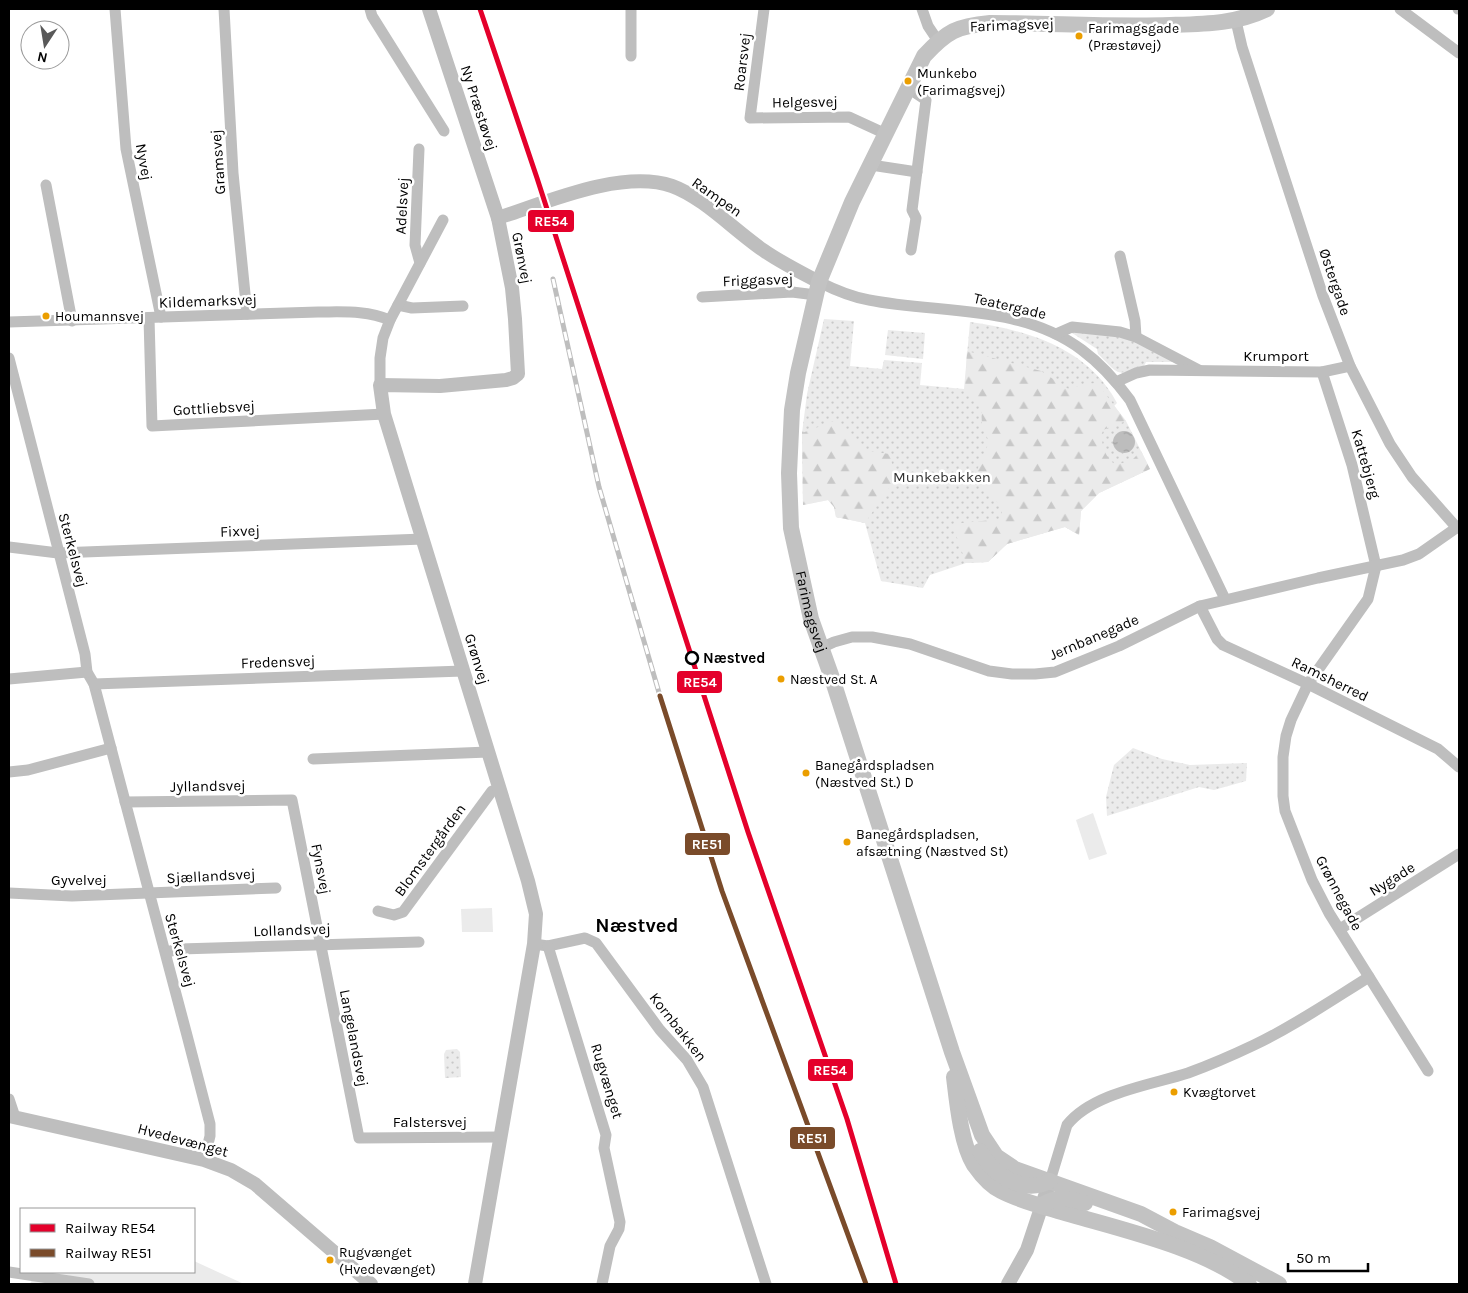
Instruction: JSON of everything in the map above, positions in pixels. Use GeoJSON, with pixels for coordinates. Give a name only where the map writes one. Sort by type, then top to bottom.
{"type":"FeatureCollection","features":[{"type":"Feature","properties":{"kind":"main road","name":"Farimagsvej"},"geometry":{"type":"LineString","coordinates":[[1268,9],[1255,15],[1233,15],[1216,23],[1136,26],[990,23],[966,25],[952,31],[938,41],[924,56],[852,202],[817,288],[795,392],[789,488],[792,537],[811,619],[952,1052],[982,1135],[996,1156],[1015,1169],[1141,1214],[1175,1232],[1210,1247],[1279,1284]]}},
{"type":"Feature","properties":{"kind":"main road","name":"Farimagsvej"},"geometry":{"type":"LineString","coordinates":[[952,1052],[959,1111],[966,1145],[973,1164],[985,1180],[1002,1191],[1041,1206],[1163,1243],[1206,1259],[1249,1284]]}},
{"type":"Feature","properties":{"kind":"main road"},"geometry":{"type":"LineString","coordinates":[[959,1111],[981,1154],[998,1173],[1024,1186],[1033,1186],[1050,1181]]}},
{"type":"Feature","properties":{"kind":"main road"},"geometry":{"type":"LineString","coordinates":[[1041,1206],[1053,1199],[1069,1198],[1160,1229],[1175,1232]]}},
{"type":"Feature","properties":{"kind":"street","name":"Nyvej"},"geometry":{"type":"LineString","coordinates":[[115,9],[126,149],[155,318]]}},
{"type":"Feature","properties":{"kind":"street","name":"Gramsvej"},"geometry":{"type":"LineString","coordinates":[[224,9],[233,173],[247,314]]}},
{"type":"Feature","properties":{"kind":"street"},"geometry":{"type":"LineString","coordinates":[[370,9],[372,16],[444,131]]}},
{"type":"Feature","properties":{"kind":"street","name":"Ny Præstøvej"},"geometry":{"type":"LineString","coordinates":[[429,9],[471,138],[502,217]]}},
{"type":"Feature","properties":{"kind":"street"},"geometry":{"type":"LineString","coordinates":[[630,9],[631,56]]}},
{"type":"Feature","properties":{"kind":"street","name":"Roarsvej"},"geometry":{"type":"LineString","coordinates":[[750,118],[764,9]]}},
{"type":"Feature","properties":{"kind":"street"},"geometry":{"type":"LineString","coordinates":[[922,9],[928,26],[938,41]]}},
{"type":"Feature","properties":{"kind":"street"},"geometry":{"type":"LineString","coordinates":[[1400,9],[1459,53]]}},
{"type":"Feature","properties":{"kind":"street","name":"Østergade"},"geometry":{"type":"LineString","coordinates":[[1233,15],[1323,296],[1350,366],[1390,444],[1412,477],[1458,527]]}},
{"type":"Feature","properties":{"kind":"street"},"geometry":{"type":"LineString","coordinates":[[908,88],[926,100],[912,210],[916,218],[911,250]]}},
{"type":"Feature","properties":{"kind":"street","name":"Helgesvej"},"geometry":{"type":"LineString","coordinates":[[750,118],[849,117],[886,134]]}},
{"type":"Feature","properties":{"kind":"street","name":"Adelsvej"},"geometry":{"type":"LineString","coordinates":[[419,149],[415,245],[420,263]]}},
{"type":"Feature","properties":{"kind":"street"},"geometry":{"type":"LineString","coordinates":[[871,165],[917,172]]}},
{"type":"Feature","properties":{"kind":"street","name":"Rampen"},"geometry":{"type":"LineString","coordinates":[[502,217],[603,184],[646,181],[673,186],[694,198],[762,250],[817,288]]}},
{"type":"Feature","properties":{"kind":"street"},"geometry":{"type":"LineString","coordinates":[[46,185],[72,321]]}},
{"type":"Feature","properties":{"kind":"street","name":"Grønvej"},"geometry":{"type":"LineString","coordinates":[[380,385],[440,386],[473,384],[514,378],[518,374],[512,288],[502,217]]}},
{"type":"Feature","properties":{"kind":"street"},"geometry":{"type":"LineString","coordinates":[[390,320],[443,220]]}},
{"type":"Feature","properties":{"kind":"street"},"geometry":{"type":"LineString","coordinates":[[1120,256],[1135,321],[1136,336]]}},
{"type":"Feature","properties":{"kind":"street","name":"Friggasvej"},"geometry":{"type":"LineString","coordinates":[[702,297],[792,292],[817,288]]}},
{"type":"Feature","properties":{"kind":"street","name":"Teatergade"},"geometry":{"type":"LineString","coordinates":[[817,288],[868,300],[987,314],[1033,324],[1056,334],[1082,350],[1108,372],[1130,400],[1225,599]]}},
{"type":"Feature","properties":{"kind":"street"},"geometry":{"type":"LineString","coordinates":[[398,305],[412,308],[463,306]]}},
{"type":"Feature","properties":{"kind":"street","name":"Kildemarksvej"},"geometry":{"type":"LineString","coordinates":[[9,322],[360,312],[375,314],[390,320]]}},
{"type":"Feature","properties":{"kind":"street","name":"Gottliebsvej"},"geometry":{"type":"LineString","coordinates":[[155,318],[152,426],[384,414]]}},
{"type":"Feature","properties":{"kind":"street","name":"Grønvej"},"geometry":{"type":"LineString","coordinates":[[390,320],[383,338],[380,358],[380,385],[384,414],[528,881],[536,914],[534,944]]}},
{"type":"Feature","properties":{"kind":"street","name":"Krumport"},"geometry":{"type":"LineString","coordinates":[[1056,334],[1072,326],[1136,336],[1200,371]]}},
{"type":"Feature","properties":{"kind":"street","name":"Sterkelsvej"},"geometry":{"type":"LineString","coordinates":[[9,358],[58,553],[86,654],[87,672],[94,684],[210,1124],[210,1136],[204,1160]]}},
{"type":"Feature","properties":{"kind":"street","name":"Krumport"},"geometry":{"type":"LineString","coordinates":[[1116,382],[1136,373],[1150,370],[1322,372],[1350,366]]}},
{"type":"Feature","properties":{"kind":"street","name":"Kattebjerg"},"geometry":{"type":"LineString","coordinates":[[1322,372],[1352,465],[1376,566]]}},
{"type":"Feature","properties":{"kind":"street","name":"Jernbanegade"},"geometry":{"type":"LineString","coordinates":[[821,648],[852,637],[881,638],[910,644],[989,671],[1012,674],[1055,672],[1120,646],[1200,606],[1403,560],[1419,554],[1458,527]]}},
{"type":"Feature","properties":{"kind":"street","name":"Fixvej"},"geometry":{"type":"LineString","coordinates":[[9,547],[58,553],[423,539]]}},
{"type":"Feature","properties":{"kind":"street","name":"Grønnegade"},"geometry":{"type":"LineString","coordinates":[[1376,566],[1368,599],[1308,684],[1286,736],[1283,796],[1285,811],[1312,880],[1329,914],[1340,928],[1428,1071]]}},
{"type":"Feature","properties":{"kind":"street","name":"Ramsherred"},"geometry":{"type":"LineString","coordinates":[[1200,606],[1217,640],[1223,644],[1438,749],[1459,767]]}},
{"type":"Feature","properties":{"kind":"street","name":"Fredensvej"},"geometry":{"type":"LineString","coordinates":[[94,684],[463,670]]}},
{"type":"Feature","properties":{"kind":"street"},"geometry":{"type":"LineString","coordinates":[[9,680],[87,672]]}},
{"type":"Feature","properties":{"kind":"street"},"geometry":{"type":"LineString","coordinates":[[9,772],[28,770],[111,748]]}},
{"type":"Feature","properties":{"kind":"street"},"geometry":{"type":"LineString","coordinates":[[313,759],[488,752]]}},
{"type":"Feature","properties":{"kind":"street","name":"Blomstergården"},"geometry":{"type":"LineString","coordinates":[[378,911],[394,915],[403,912],[492,791],[500,789]]}},
{"type":"Feature","properties":{"kind":"street","name":"Jyllandsvej"},"geometry":{"type":"LineString","coordinates":[[125,802],[292,800]]}},
{"type":"Feature","properties":{"kind":"street","name":"Fynsvej"},"geometry":{"type":"LineString","coordinates":[[292,800],[320,944]]}},
{"type":"Feature","properties":{"kind":"street","name":"Nygade"},"geometry":{"type":"LineString","coordinates":[[1340,928],[1459,854]]}},
{"type":"Feature","properties":{"kind":"street","name":"Sjællandsvej"},"geometry":{"type":"LineString","coordinates":[[148,894],[276,888]]}},
{"type":"Feature","properties":{"kind":"street","name":"Gyvelvej"},"geometry":{"type":"LineString","coordinates":[[9,893],[72,896],[148,894]]}},
{"type":"Feature","properties":{"kind":"street","name":"Kornbakken"},"geometry":{"type":"LineString","coordinates":[[534,944],[548,946],[585,938],[596,943],[660,1030],[687,1060],[703,1086],[766,1284]]}},
{"type":"Feature","properties":{"kind":"street","name":"Lollandsvej"},"geometry":{"type":"LineString","coordinates":[[166,952],[180,949],[419,942]]}},
{"type":"Feature","properties":{"kind":"street","name":"Langelandsvej"},"geometry":{"type":"LineString","coordinates":[[320,944],[359,1138]]}},
{"type":"Feature","properties":{"kind":"street"},"geometry":{"type":"LineString","coordinates":[[474,1284],[534,944]]}},
{"type":"Feature","properties":{"kind":"street","name":"Rugvænget"},"geometry":{"type":"LineString","coordinates":[[548,946],[606,1135],[604,1148],[620,1222],[619,1229],[610,1246],[602,1284]]}},
{"type":"Feature","properties":{"kind":"street"},"geometry":{"type":"LineString","coordinates":[[1008,1284],[1027,1250],[1067,1125],[1086,1108],[1110,1097],[1188,1073],[1256,1044],[1370,977]]}},
{"type":"Feature","properties":{"kind":"street"},"geometry":{"type":"LineString","coordinates":[[9,1099],[12,1117]]}},
{"type":"Feature","properties":{"kind":"street","name":"Hvedevænget"},"geometry":{"type":"LineString","coordinates":[[12,1117],[204,1160],[231,1170],[255,1184],[370,1284]]}},
{"type":"Feature","properties":{"kind":"street","name":"Falstersvej"},"geometry":{"type":"LineString","coordinates":[[359,1138],[500,1137]]}},
{"type":"Feature","properties":{"kind":"street"},"geometry":{"type":"LineString","coordinates":[[9,1272],[85,1284]]}},
{"type":"Feature","properties":{"kind":"green space","name":"Munkebakken"},"geometry":{"type":"Polygon","coordinates":[[[824,319],[854,321],[850,366],[882,369],[884,360],[922,363],[920,385],[964,389],[970,322],[1013,330],[1054,345],[1073,355],[1090,368],[1105,384],[1117,403],[1114,406],[1126,421],[1150,469],[1099,493],[1081,511],[1079,535],[1065,527],[1007,544],[988,562],[966,563],[930,575],[923,588],[881,581],[865,523],[836,517],[834,507],[828,500],[803,505],[802,433],[807,394],[824,319]]]}},
{"type":"Feature","properties":{"kind":"green space"},"geometry":{"type":"Polygon","coordinates":[[[888,330],[925,333],[923,359],[885,355],[888,330]]]}},
{"type":"Feature","properties":{"kind":"green space"},"geometry":{"type":"Polygon","coordinates":[[[1069,331],[1125,337],[1179,362],[1146,362],[1144,366],[1135,370],[1123,373],[1118,372],[1098,354],[1097,349],[1069,331]]]}},
{"type":"Feature","properties":{"kind":"green space"},"geometry":{"type":"Polygon","coordinates":[[[967,351],[1041,371],[1070,390],[1082,384],[1097,383],[1126,421],[1103,430],[1102,440],[1108,458],[1116,465],[1132,460],[1141,451],[1150,469],[1099,493],[1081,511],[1079,535],[1065,527],[1007,544],[988,562],[966,563],[952,524],[1002,519],[1002,508],[975,475],[989,442],[982,425],[981,405],[965,389],[967,351]]]}},
{"type":"Feature","properties":{"kind":"green space"},"geometry":{"type":"Polygon","coordinates":[[[834,421],[867,451],[890,454],[895,479],[865,523],[836,517],[834,507],[828,500],[803,505],[802,433],[834,421]]]}},
{"type":"Feature","properties":{"kind":"green space"},"geometry":{"type":"Polygon","coordinates":[[[1133,748],[1162,759],[1190,765],[1247,763],[1246,781],[1214,790],[1199,787],[1107,816],[1106,797],[1114,765],[1133,748]]]}},
{"type":"Feature","properties":{"kind":"green space"},"geometry":{"type":"Polygon","coordinates":[[[1093,813],[1107,854],[1089,860],[1076,820],[1093,813]]]}},
{"type":"Feature","properties":{"kind":"green space"},"geometry":{"type":"Polygon","coordinates":[[[492,908],[493,932],[462,932],[461,909],[492,908]]]}},
{"type":"Feature","properties":{"kind":"green space"},"geometry":{"type":"Polygon","coordinates":[[[457,1049],[460,1052],[461,1077],[445,1078],[444,1054],[446,1050],[457,1049]]]}},
{"type":"Feature","properties":{"kind":"green space"},"geometry":{"type":"Polygon","coordinates":[[[195,1261],[244,1284],[30,1284],[36,1273],[195,1273],[195,1261]]]}},
{"type":"Feature","properties":{"kind":"water"},"geometry":{"type":"Polygon","coordinates":[[[1124,431],[1132,434],[1135,442],[1132,450],[1124,453],[1116,450],[1113,442],[1116,434],[1124,431]]]}},
{"type":"Feature","properties":{"kind":"railway"},"geometry":{"type":"LineString","coordinates":[[553,279],[599,487],[660,696]]}},
{"type":"Feature","properties":{"kind":"rail line","name":"RE54"},"geometry":{"type":"LineString","coordinates":[[480,9],[537,178],[748,832],[847,1119],[896,1284]]}},
{"type":"Feature","properties":{"kind":"rail line","name":"RE51"},"geometry":{"type":"LineString","coordinates":[[660,696],[722,891],[866,1284]]}},
{"type":"Feature","properties":{"kind":"place","name":"Farimagsgade (Præstøvej)"},"geometry":{"type":"Point","coordinates":[1079,36]}},
{"type":"Feature","properties":{"kind":"place","name":"Munkebo (Farimagsvej)"},"geometry":{"type":"Point","coordinates":[908,81]}},
{"type":"Feature","properties":{"kind":"place","name":"Houmannsvej"},"geometry":{"type":"Point","coordinates":[46,316]}},
{"type":"Feature","properties":{"kind":"place","name":"Næstved"},"geometry":{"type":"Point","coordinates":[692,658]}},
{"type":"Feature","properties":{"kind":"place","name":"Næstved St. A"},"geometry":{"type":"Point","coordinates":[781,679]}},
{"type":"Feature","properties":{"kind":"place","name":"Banegårdspladsen (Næstved St.) D"},"geometry":{"type":"Point","coordinates":[806,773]}},
{"type":"Feature","properties":{"kind":"place","name":"Banegårdspladsen, afsætning (Næstved St)"},"geometry":{"type":"Point","coordinates":[847,842]}},
{"type":"Feature","properties":{"kind":"place","name":"Kvægtorvet"},"geometry":{"type":"Point","coordinates":[1174,1092]}},
{"type":"Feature","properties":{"kind":"place","name":"Farimagsvej"},"geometry":{"type":"Point","coordinates":[1173,1212]}},
{"type":"Feature","properties":{"kind":"place","name":"Rugvænget (Hvedevænget)"},"geometry":{"type":"Point","coordinates":[330,1260]}},
{"type":"Feature","properties":{"kind":"district","name":"Næstved"},"geometry":{"type":"Point","coordinates":[637,925]}}]}
